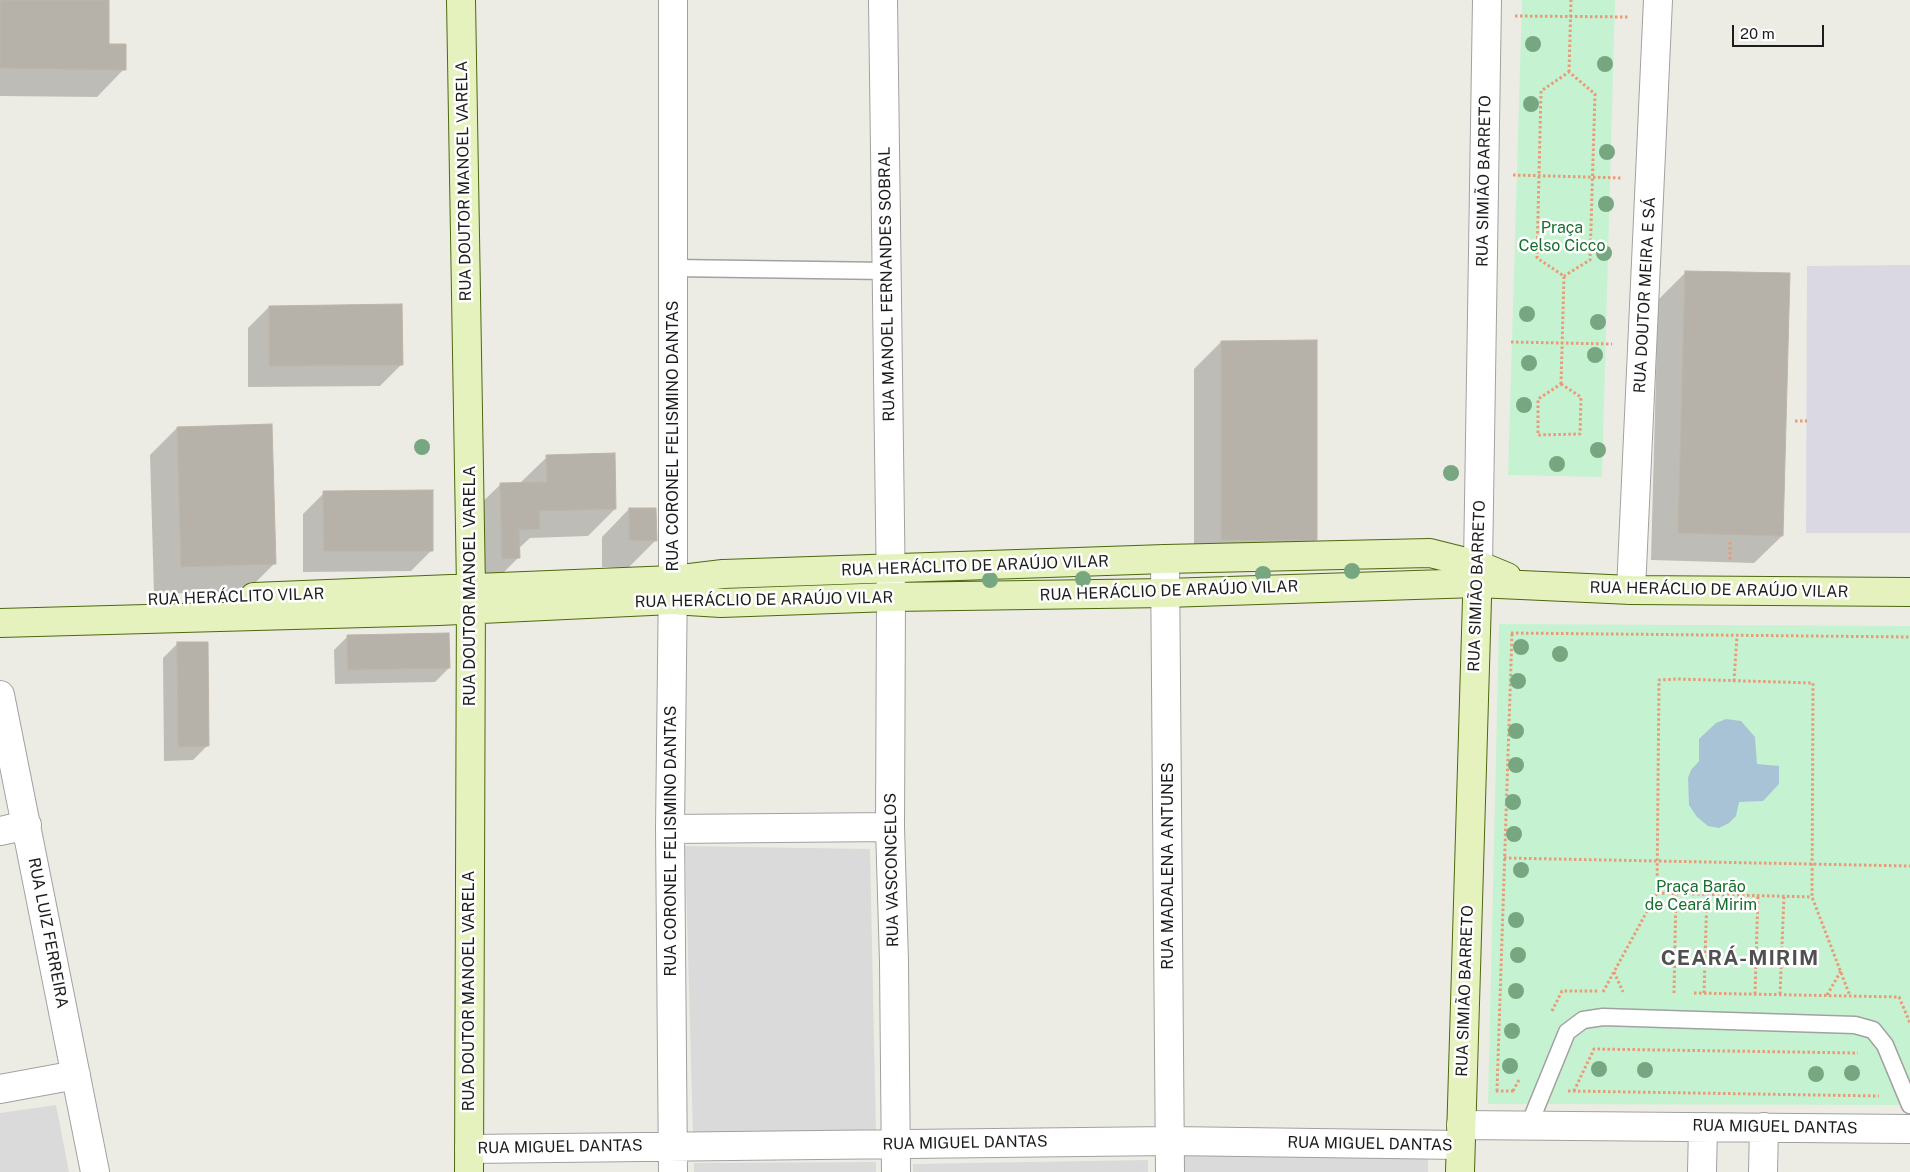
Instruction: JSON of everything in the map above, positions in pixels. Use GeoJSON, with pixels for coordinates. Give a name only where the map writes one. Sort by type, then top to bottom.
{"type":"FeatureCollection","features":[{"type":"Feature","properties":{"kind":"main road","name":"RUA DOUTOR MANOEL VARELA"},"geometry":{"type":"LineString","coordinates":[[461,0],[471,599],[469,1160]]}},
{"type":"Feature","properties":{"kind":"main road","name":"RUA HERÁCLITO DE ARAÚJO VILAR"},"geometry":{"type":"LineString","coordinates":[[673,590],[722,574],[1165,559],[1430,553],[1477,574]]}},
{"type":"Feature","properties":{"kind":"main road","name":"RUA HERÁCLIO DE ARAÚJO VILAR"},"geometry":{"type":"LineString","coordinates":[[0,622],[673,590],[721,603],[891,597],[1166,593],[1477,574],[1529,586],[1631,590],[1910,592]]}},
{"type":"Feature","properties":{"kind":"main road","name":"RUA SIMIÃO BARRETO"},"geometry":{"type":"LineString","coordinates":[[1460,1172],[1477,574]]}},
{"type":"Feature","properties":{"kind":"main road","name":"RUA HERÁCLITO VILAR"},"geometry":{"type":"LineString","coordinates":[[0,606],[471,599]]}},
{"type":"Feature","properties":{"kind":"street","name":"RUA CORONEL FELISMINO DANTAS"},"geometry":{"type":"LineString","coordinates":[[673,0],[673,590],[670,829],[673,1172]]}},
{"type":"Feature","properties":{"kind":"street","name":"RUA MANOEL FERNANDES SOBRAL"},"geometry":{"type":"LineString","coordinates":[[883,0],[890,569]]}},
{"type":"Feature","properties":{"kind":"street","name":"RUA SIMIÃO BARRETO"},"geometry":{"type":"LineString","coordinates":[[1477,574],[1487,8]]}},
{"type":"Feature","properties":{"kind":"street","name":"RUA DOUTOR MEIRA E SÁ"},"geometry":{"type":"LineString","coordinates":[[1631,590],[1658,9]]}},
{"type":"Feature","properties":{"kind":"street","name":"RUA MADALENA ANTUNES"},"geometry":{"type":"LineString","coordinates":[[1165,559],[1170,1172]]}},
{"type":"Feature","properties":{"kind":"street","name":"RUA VASCONCELOS"},"geometry":{"type":"LineString","coordinates":[[890,569],[890,827],[894,962],[896,1172]]}},
{"type":"Feature","properties":{"kind":"street","name":"RUA LUIZ FERREIRA"},"geometry":{"type":"LineString","coordinates":[[0,694],[95,1172]]}},
{"type":"Feature","properties":{"kind":"street"},"geometry":{"type":"LineString","coordinates":[[0,830],[27,825]]}},
{"type":"Feature","properties":{"kind":"street"},"geometry":{"type":"LineString","coordinates":[[670,829],[890,827]]}},
{"type":"Feature","properties":{"kind":"street"},"geometry":{"type":"LineString","coordinates":[[0,1089],[76,1075]]}},
{"type":"Feature","properties":{"kind":"street","name":"RUA MIGUEL DANTAS"},"geometry":{"type":"LineString","coordinates":[[469,1160],[673,1145],[1170,1141],[1461,1135],[1529,1125],[1910,1128]]}},
{"type":"Feature","properties":{"kind":"street"},"geometry":{"type":"LineString","coordinates":[[1702,1172],[1703,1127]]}},
{"type":"Feature","properties":{"kind":"street"},"geometry":{"type":"LineString","coordinates":[[1763,1172],[1764,1127]]}},
{"type":"Feature","properties":{"kind":"lane"},"geometry":{"type":"LineString","coordinates":[[673,268],[887,271]]}},
{"type":"Feature","properties":{"kind":"lane"},"geometry":{"type":"LineString","coordinates":[[1529,1125],[1567,1032],[1583,1020],[1604,1017],[1855,1025],[1873,1030],[1885,1045],[1908,1101]]}},
{"type":"Feature","properties":{"kind":"path"},"geometry":{"type":"LineString","coordinates":[[1569,72],[1571,0]]}},
{"type":"Feature","properties":{"kind":"path"},"geometry":{"type":"LineString","coordinates":[[1487,8],[1570,17],[1658,9]]}},
{"type":"Feature","properties":{"kind":"path"},"geometry":{"type":"LineString","coordinates":[[1564,276],[1537,258],[1541,91],[1569,72]]}},
{"type":"Feature","properties":{"kind":"path"},"geometry":{"type":"LineString","coordinates":[[1564,276],[1590,260],[1596,94],[1569,72]]}},
{"type":"Feature","properties":{"kind":"path"},"geometry":{"type":"LineString","coordinates":[[1484,174],[1650,179]]}},
{"type":"Feature","properties":{"kind":"path"},"geometry":{"type":"LineString","coordinates":[[1561,384],[1564,276]]}},
{"type":"Feature","properties":{"kind":"path"},"geometry":{"type":"LineString","coordinates":[[1482,342],[1643,345]]}},
{"type":"Feature","properties":{"kind":"path"},"geometry":{"type":"LineString","coordinates":[[1561,384],[1581,397],[1580,434],[1538,434],[1538,399],[1561,384]]}},
{"type":"Feature","properties":{"kind":"path"},"geometry":{"type":"LineString","coordinates":[[1796,421],[1807,421]]}},
{"type":"Feature","properties":{"kind":"path"},"geometry":{"type":"LineString","coordinates":[[1908,1101],[1879,1096],[1497,1091],[1512,633],[1910,637]]}},
{"type":"Feature","properties":{"kind":"path"},"geometry":{"type":"LineString","coordinates":[[1734,681],[1737,636]]}},
{"type":"Feature","properties":{"kind":"path"},"geometry":{"type":"LineString","coordinates":[[1604,992],[1657,893],[1659,680],[1734,681],[1813,683],[1812,897],[1850,996]]}},
{"type":"Feature","properties":{"kind":"path"},"geometry":{"type":"LineString","coordinates":[[1504,858],[1910,866]]}},
{"type":"Feature","properties":{"kind":"path"},"geometry":{"type":"LineString","coordinates":[[1657,893],[1812,897]]}},
{"type":"Feature","properties":{"kind":"path"},"geometry":{"type":"LineString","coordinates":[[1674,993],[1676,893]]}},
{"type":"Feature","properties":{"kind":"path"},"geometry":{"type":"LineString","coordinates":[[1704,993],[1707,894]]}},
{"type":"Feature","properties":{"kind":"path"},"geometry":{"type":"LineString","coordinates":[[1755,994],[1758,895]]}},
{"type":"Feature","properties":{"kind":"path"},"geometry":{"type":"LineString","coordinates":[[1780,994],[1784,896]]}},
{"type":"Feature","properties":{"kind":"path"},"geometry":{"type":"LineString","coordinates":[[1826,995],[1841,971]]}},
{"type":"Feature","properties":{"kind":"path"},"geometry":{"type":"LineString","coordinates":[[1614,972],[1623,992]]}},
{"type":"Feature","properties":{"kind":"path"},"geometry":{"type":"LineString","coordinates":[[1562,991],[1632,992]]}},
{"type":"Feature","properties":{"kind":"path"},"geometry":{"type":"LineString","coordinates":[[1665,993],[1681,993]]}},
{"type":"Feature","properties":{"kind":"path"},"geometry":{"type":"LineString","coordinates":[[1689,993],[1899,996],[1910,1023]]}},
{"type":"Feature","properties":{"kind":"path"},"geometry":{"type":"LineString","coordinates":[[1574,1091],[1594,1049],[1863,1053]]}},
{"type":"Feature","properties":{"kind":"path"},"geometry":{"type":"LineString","coordinates":[[1876,1087],[1879,1096]]}},
{"type":"Feature","properties":{"kind":"shaded area"},"geometry":{"type":"Polygon","coordinates":[[[1910,265],[1910,533],[1806,533],[1807,266],[1910,265]]]}},
{"type":"Feature","properties":{"kind":"shaded area"},"geometry":{"type":"Polygon","coordinates":[[[685,846],[870,849],[876,1133],[693,1135],[685,846]]]}},
{"type":"Feature","properties":{"kind":"shaded area"},"geometry":{"type":"Polygon","coordinates":[[[56,1105],[69,1172],[0,1172],[0,1113],[56,1105]]]}},
{"type":"Feature","properties":{"kind":"shaded area"},"geometry":{"type":"Polygon","coordinates":[[[1183,1155],[1428,1159],[1428,1172],[1183,1172],[1183,1155]]]}},
{"type":"Feature","properties":{"kind":"shaded area"},"geometry":{"type":"Polygon","coordinates":[[[1148,1160],[1148,1172],[913,1172],[913,1164],[1148,1160]]]}},
{"type":"Feature","properties":{"kind":"shaded area"},"geometry":{"type":"Polygon","coordinates":[[[876,1162],[876,1172],[694,1172],[694,1163],[876,1162]]]}},
{"type":"Feature","properties":{"kind":"green space","name":"Praça Celso Cicco"},"geometry":{"type":"Polygon","coordinates":[[[1522,0],[1615,0],[1602,477],[1508,475],[1522,0]]]}},
{"type":"Feature","properties":{"kind":"green space","name":"Praça Barão de Ceará Mirim"},"geometry":{"type":"Polygon","coordinates":[[[1499,624],[1910,626],[1910,1105],[1488,1104],[1499,624]]]}},
{"type":"Feature","properties":{"kind":"water"},"geometry":{"type":"Polygon","coordinates":[[[1726,719],[1741,721],[1755,737],[1757,764],[1779,766],[1779,784],[1763,801],[1739,802],[1736,816],[1729,823],[1719,828],[1708,826],[1697,817],[1689,805],[1688,778],[1691,770],[1699,761],[1699,739],[1716,723],[1726,719]]]}},
{"type":"Feature","properties":{"kind":"building"},"geometry":{"type":"Polygon","coordinates":[[[0,0],[109,0],[109,44],[126,44],[126,70],[0,68],[0,0]]]}},
{"type":"Feature","properties":{"kind":"building"},"geometry":{"type":"Polygon","coordinates":[[[1685,271],[1790,273],[1783,536],[1678,533],[1685,271]]]}},
{"type":"Feature","properties":{"kind":"building"},"geometry":{"type":"Polygon","coordinates":[[[402,304],[403,365],[269,366],[269,306],[402,304]]]}},
{"type":"Feature","properties":{"kind":"building"},"geometry":{"type":"Polygon","coordinates":[[[1317,340],[1317,540],[1221,540],[1221,341],[1317,340]]]}},
{"type":"Feature","properties":{"kind":"building"},"geometry":{"type":"Polygon","coordinates":[[[272,424],[276,564],[181,567],[177,427],[272,424]]]}},
{"type":"Feature","properties":{"kind":"building"},"geometry":{"type":"Polygon","coordinates":[[[615,453],[616,509],[539,511],[540,529],[519,530],[520,558],[502,559],[500,483],[547,482],[546,455],[615,453]]]}},
{"type":"Feature","properties":{"kind":"building"},"geometry":{"type":"Polygon","coordinates":[[[433,490],[433,551],[324,551],[323,491],[433,490]]]}},
{"type":"Feature","properties":{"kind":"building"},"geometry":{"type":"Polygon","coordinates":[[[629,508],[656,508],[657,541],[629,540],[629,508]]]}},
{"type":"Feature","properties":{"kind":"building"},"geometry":{"type":"Polygon","coordinates":[[[449,633],[450,668],[348,670],[347,635],[449,633]]]}},
{"type":"Feature","properties":{"kind":"building"},"geometry":{"type":"Polygon","coordinates":[[[177,642],[208,642],[209,746],[178,747],[177,642]]]}},
{"type":"Feature","properties":{"kind":"district","name":"CEARÁ-MIRIM"},"geometry":{"type":"Point","coordinates":[1740,959]}}]}
